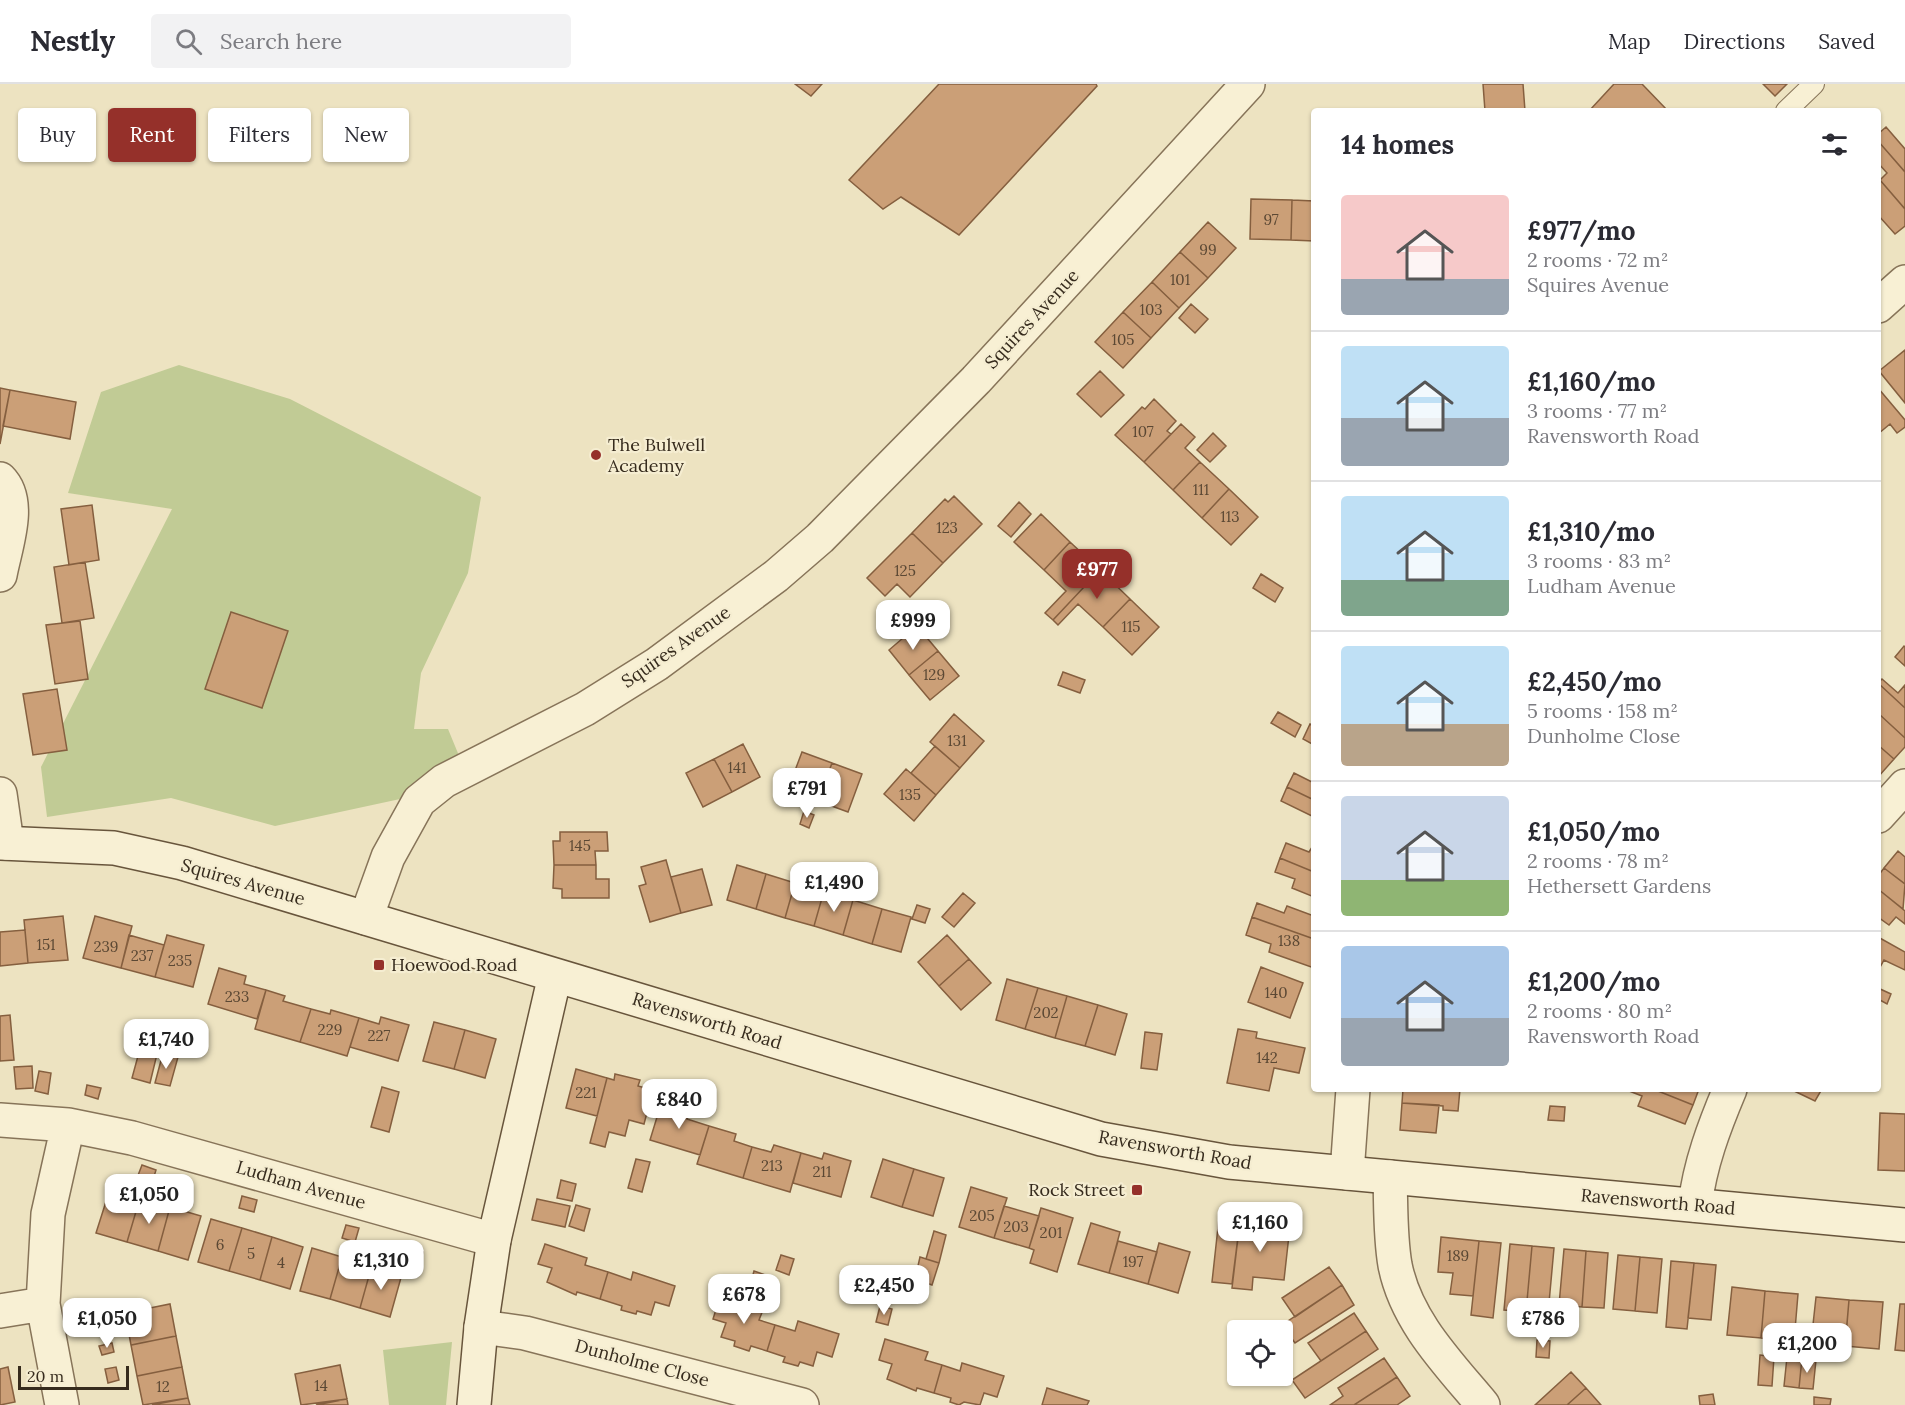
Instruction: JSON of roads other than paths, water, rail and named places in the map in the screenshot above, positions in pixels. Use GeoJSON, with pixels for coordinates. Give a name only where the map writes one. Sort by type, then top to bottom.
{"type":"FeatureCollection","features":[{"type":"Feature","properties":{"kind":"street","name":"Squires Avenue"},"geometry":{"type":"LineString","coordinates":[[4,843],[114,848],[182,863],[366,918],[388,857],[419,801],[444,781],[585,709],[657,664],[776,576],[820,538],[976,380],[1248,84]]}},
{"type":"Feature","properties":{"kind":"street"},"geometry":{"type":"LineString","coordinates":[[1881,303],[1905,282]]}},
{"type":"Feature","properties":{"kind":"street"},"geometry":{"type":"LineString","coordinates":[[0,479],[9,488],[12,508],[0,575]]}},
{"type":"Feature","properties":{"kind":"street"},"geometry":{"type":"LineString","coordinates":[[1881,813],[1905,786]]}},
{"type":"Feature","properties":{"kind":"street"},"geometry":{"type":"LineString","coordinates":[[0,794],[4,843]]}},
{"type":"Feature","properties":{"kind":"street","name":"Ravensworth Road"},"geometry":{"type":"LineString","coordinates":[[366,918],[1101,1138],[1229,1162],[1905,1225]]}},
{"type":"Feature","properties":{"kind":"street"},"geometry":{"type":"LineString","coordinates":[[474,1405],[481,1327],[495,1240],[555,975]]}},
{"type":"Feature","properties":{"kind":"street"},"geometry":{"type":"LineString","coordinates":[[1347,1173],[1353,1092]]}},
{"type":"Feature","properties":{"kind":"street"},"geometry":{"type":"LineString","coordinates":[[1695,1206],[1698,1180],[1709,1138],[1729,1092]]}},
{"type":"Feature","properties":{"kind":"street","name":"Ludham Avenue"},"geometry":{"type":"LineString","coordinates":[[0,1120],[68,1125],[132,1138],[495,1240]]}},
{"type":"Feature","properties":{"kind":"street"},"geometry":{"type":"LineString","coordinates":[[62,1405],[43,1304],[48,1214],[68,1125]]}},
{"type":"Feature","properties":{"kind":"street"},"geometry":{"type":"LineString","coordinates":[[1390,1177],[1396,1268],[1409,1305],[1426,1337],[1483,1405]]}},
{"type":"Feature","properties":{"kind":"street"},"geometry":{"type":"LineString","coordinates":[[0,1311],[43,1304]]}},
{"type":"Feature","properties":{"kind":"street","name":"Dunholme Close"},"geometry":{"type":"LineString","coordinates":[[481,1327],[525,1333],[802,1405]]}},
{"type":"Feature","properties":{"kind":"lane"},"geometry":{"type":"LineString","coordinates":[[1789,108],[1814,84]]}},
{"type":"Feature","properties":{"kind":"place","name":"The Bulwell Academy"},"geometry":{"type":"Point","coordinates":[596,455]}},
{"type":"Feature","properties":{"kind":"place","name":"Hoewood Road"},"geometry":{"type":"Point","coordinates":[379,965]}},
{"type":"Feature","properties":{"kind":"place","name":"Rock Street"},"geometry":{"type":"Point","coordinates":[1137,1190]}}]}
